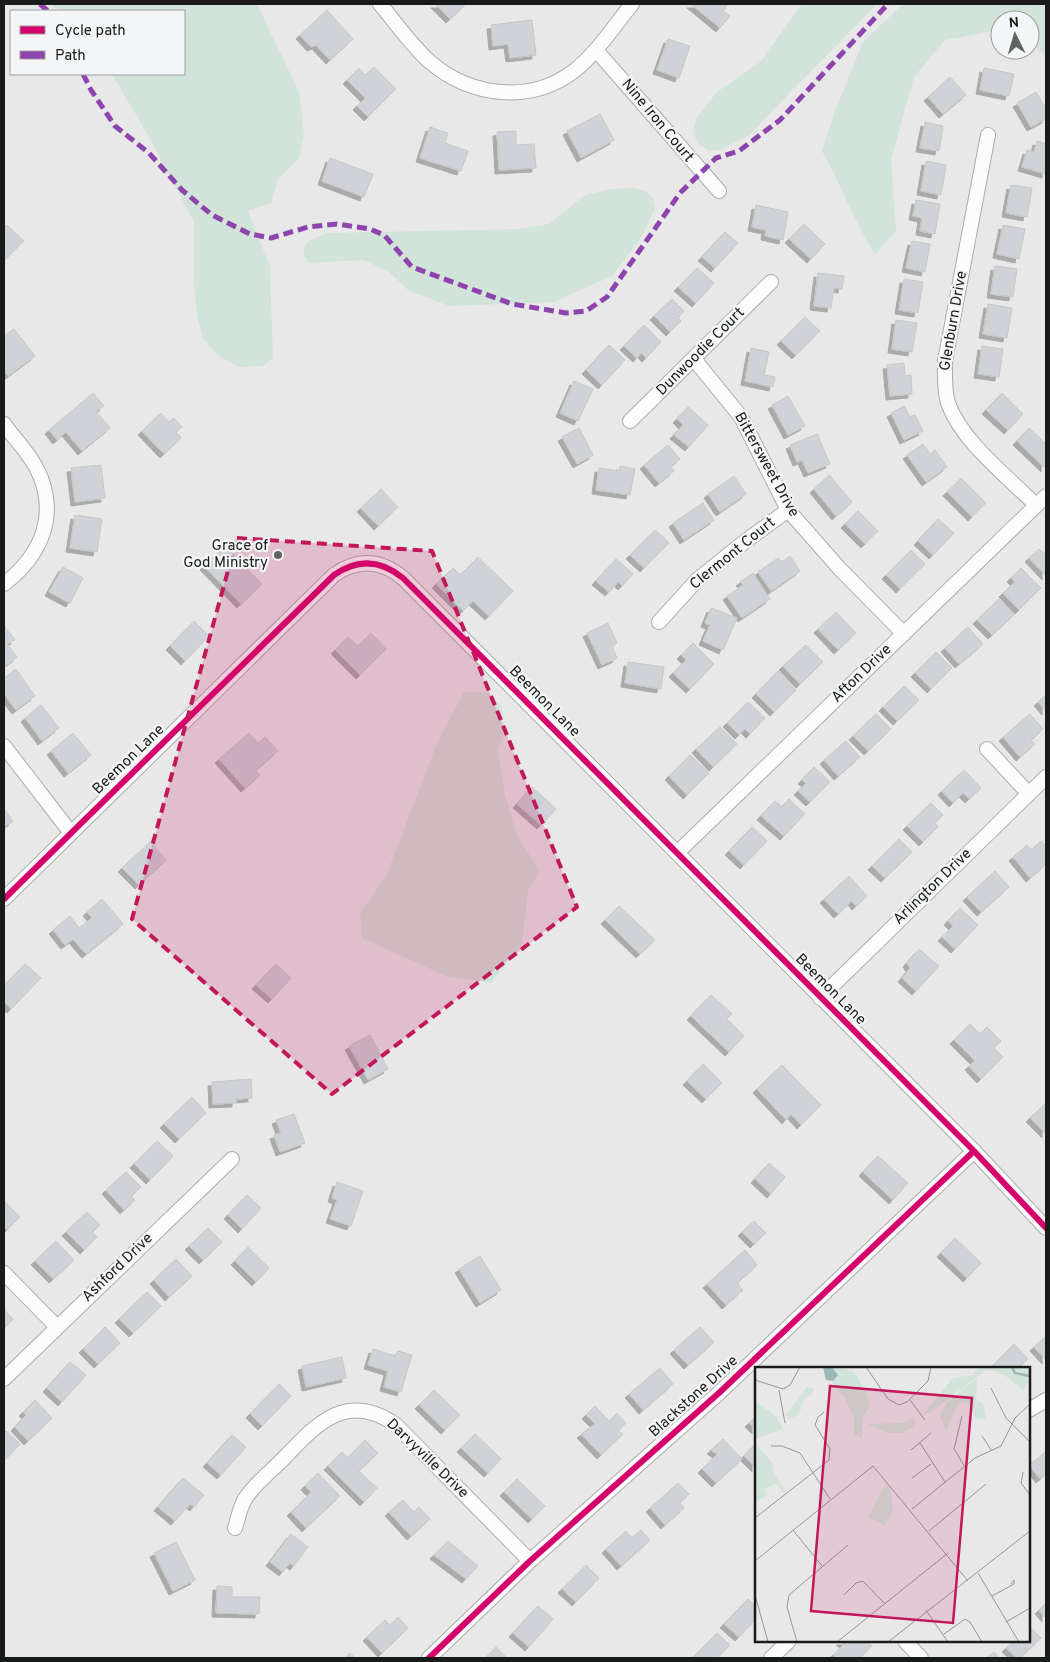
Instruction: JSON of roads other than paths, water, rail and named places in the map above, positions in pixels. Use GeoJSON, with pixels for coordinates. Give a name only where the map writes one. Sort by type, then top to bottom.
{"type":"FeatureCollection","features":[{"type":"Feature","properties":{"kind":"street"},"geometry":{"type":"LineString","coordinates":[[380,4],[416,47],[443,72],[470,86],[494,92],[518,93],[549,86],[576,70],[596,50],[632,4]]}},
{"type":"Feature","properties":{"kind":"street","name":"Nine Iron Court"},"geometry":{"type":"LineString","coordinates":[[596,50],[719,191]]}},
{"type":"Feature","properties":{"kind":"street","name":"Glenburn Drive"},"geometry":{"type":"LineString","coordinates":[[988,135],[945,361],[944,383],[948,403],[957,420],[980,451],[1041,501]]}},
{"type":"Feature","properties":{"kind":"street","name":"Dunwoodie Court"},"geometry":{"type":"LineString","coordinates":[[630,421],[771,282]]}},
{"type":"Feature","properties":{"kind":"street","name":"Bittersweet Drive"},"geometry":{"type":"LineString","coordinates":[[694,359],[741,417],[788,510],[839,568],[904,634]]}},
{"type":"Feature","properties":{"kind":"street"},"geometry":{"type":"LineString","coordinates":[[4,424],[35,466],[43,483],[46,515],[38,547],[28,562],[4,584]]}},
{"type":"Feature","properties":{"kind":"street","name":"Afton Drive"},"geometry":{"type":"LineString","coordinates":[[677,853],[1041,501]]}},
{"type":"Feature","properties":{"kind":"street","name":"Clermont Court"},"geometry":{"type":"LineString","coordinates":[[659,622],[697,580],[788,510]]}},
{"type":"Feature","properties":{"kind":"street","name":"Beemon Lane"},"geometry":{"type":"LineString","coordinates":[[4,899],[334,575],[344,568],[365,562],[386,566],[403,578],[974,1151],[1046,1228]]}},
{"type":"Feature","properties":{"kind":"street"},"geometry":{"type":"LineString","coordinates":[[4,746],[71,833]]}},
{"type":"Feature","properties":{"kind":"street"},"geometry":{"type":"LineString","coordinates":[[987,749],[1029,794]]}},
{"type":"Feature","properties":{"kind":"street","name":"Arlington Drive"},"geometry":{"type":"LineString","coordinates":[[820,998],[1046,777]]}},
{"type":"Feature","properties":{"kind":"street","name":"Blackstone Drive"},"geometry":{"type":"LineString","coordinates":[[429,1658],[530,1561],[720,1392],[974,1151]]}},
{"type":"Feature","properties":{"kind":"street","name":"Ashford Drive"},"geometry":{"type":"LineString","coordinates":[[4,1379],[232,1159]]}},
{"type":"Feature","properties":{"kind":"street"},"geometry":{"type":"LineString","coordinates":[[4,1273],[57,1327]]}},
{"type":"Feature","properties":{"kind":"street"},"geometry":{"type":"LineString","coordinates":[[1030,1409],[1046,1400]]}},
{"type":"Feature","properties":{"kind":"street","name":"Darvyville Drive"},"geometry":{"type":"LineString","coordinates":[[235,1528],[246,1499],[314,1426],[336,1414],[362,1410],[381,1415],[396,1425],[530,1561]]}},
{"type":"Feature","properties":{"kind":"street"},"geometry":{"type":"LineString","coordinates":[[771,1658],[788,1642]]}},
{"type":"Feature","properties":{"kind":"street"},"geometry":{"type":"LineString","coordinates":[[906,1642],[921,1658]]}},
{"type":"Feature","properties":{"kind":"place","name":"Grace of God Ministry"},"geometry":{"type":"Point","coordinates":[278,555]}}]}
